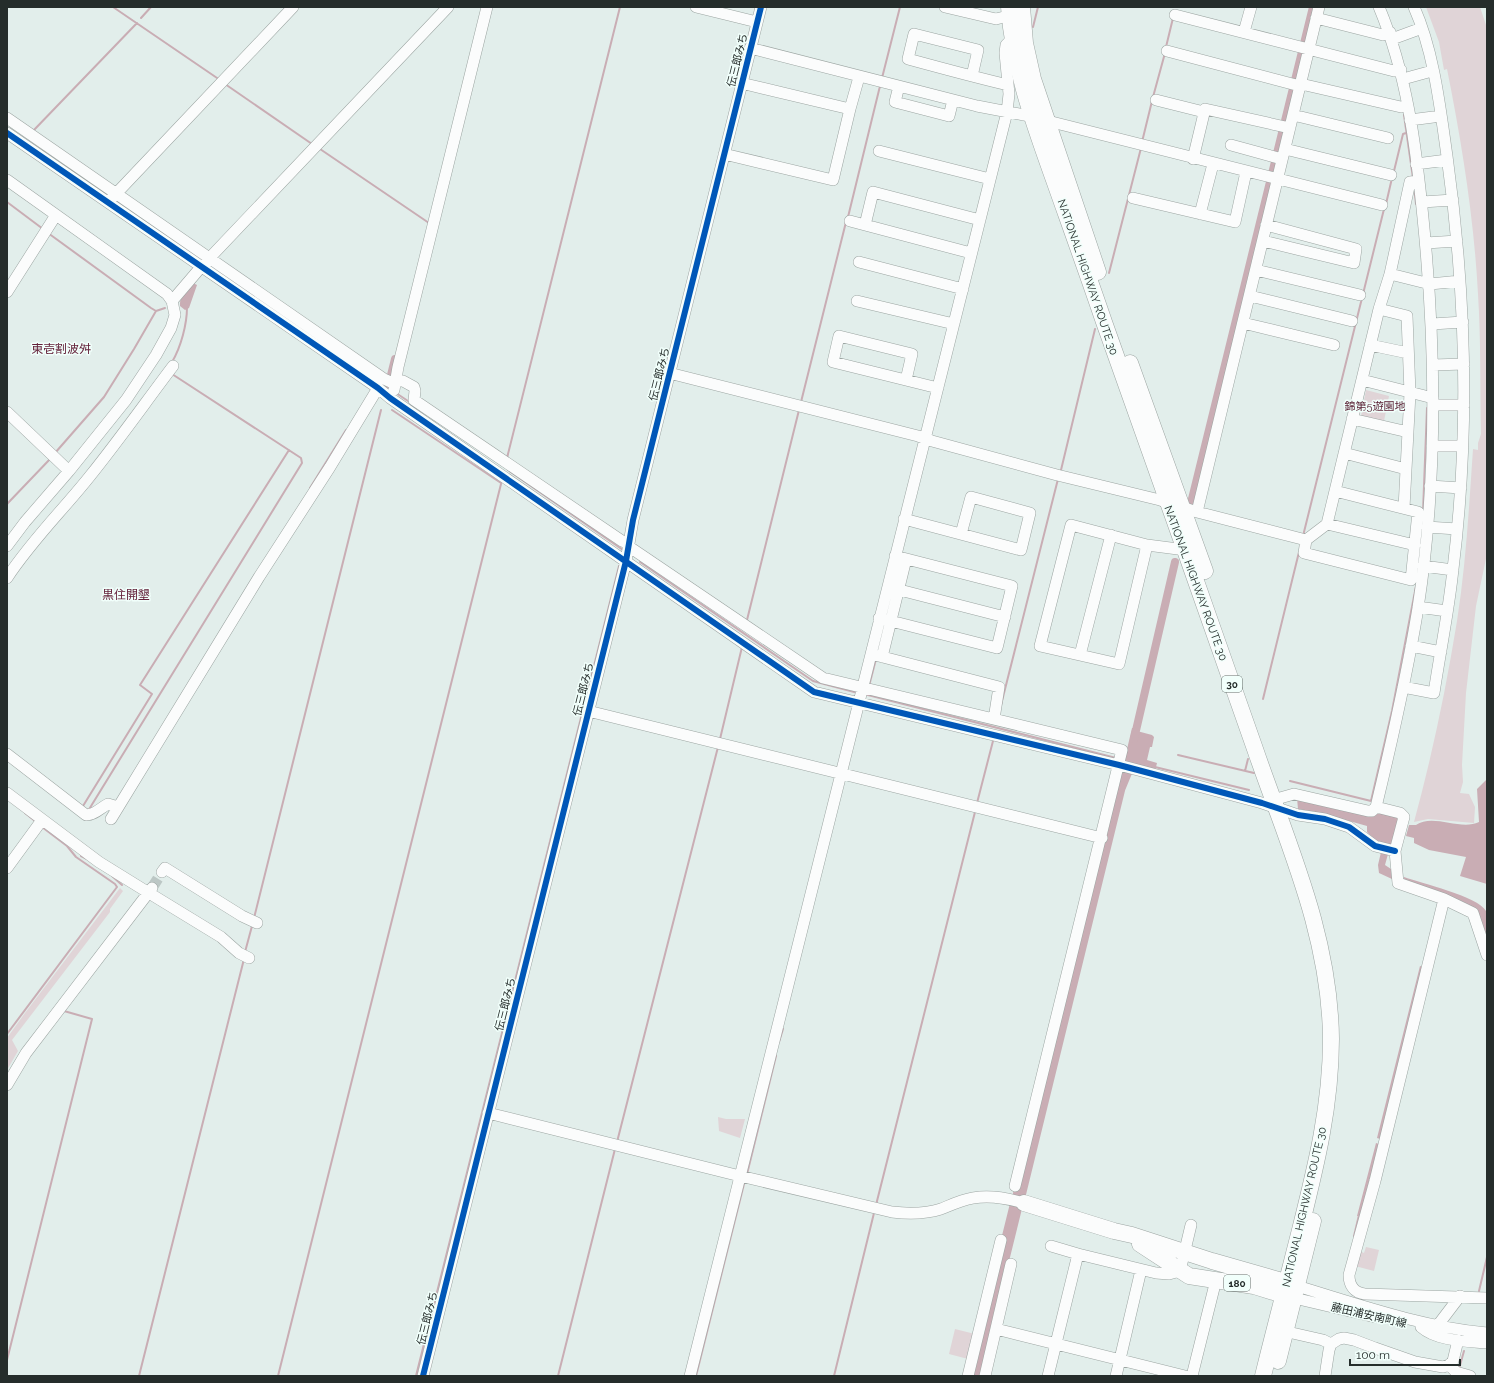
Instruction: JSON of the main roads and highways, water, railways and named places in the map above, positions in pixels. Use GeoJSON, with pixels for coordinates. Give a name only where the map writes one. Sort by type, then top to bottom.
{"type":"FeatureCollection","features":[{"type":"Feature","properties":{"kind":"highway","name":"NATIONAL HIGHWAY ROUTE 30"},"geometry":{"type":"LineString","coordinates":[[1016,15],[1033,79],[1040,120]]}},
{"type":"Feature","properties":{"kind":"highway","name":"NATIONAL HIGHWAY ROUTE 30"},"geometry":{"type":"LineString","coordinates":[[1016,15],[1018,66],[1040,120],[1116,324],[1182,507],[1190,546],[1280,804],[1313,881],[1327,931],[1337,992],[1340,1032],[1339,1079],[1334,1122],[1326,1168],[1290,1290],[1280,1330],[1263,1376]]}},
{"type":"Feature","properties":{"kind":"highway"},"geometry":{"type":"LineString","coordinates":[[1024,1203],[1114,1231]]}},
{"type":"Feature","properties":{"kind":"highway","name":"180"},"geometry":{"type":"LineString","coordinates":[[1114,1231],[1132,1235],[1185,1252],[1290,1290]]}},
{"type":"Feature","properties":{"kind":"highway","name":"180"},"geometry":{"type":"LineString","coordinates":[[1114,1231],[1149,1249],[1189,1276],[1290,1290]]}},
{"type":"Feature","properties":{"kind":"highway","name":"NATIONAL HIGHWAY ROUTE 30"},"geometry":{"type":"LineString","coordinates":[[1275,1376],[1280,1330]]}},
{"type":"Feature","properties":{"kind":"waterway"},"geometry":{"type":"LineString","coordinates":[[113,7],[220,80]]}},
{"type":"Feature","properties":{"kind":"waterway"},"geometry":{"type":"LineString","coordinates":[[141,18],[151,7]]}},
{"type":"Feature","properties":{"kind":"waterway"},"geometry":{"type":"LineString","coordinates":[[507,458],[620,7]]}},
{"type":"Feature","properties":{"kind":"waterway"},"geometry":{"type":"LineString","coordinates":[[882,78],[900,7]]}},
{"type":"Feature","properties":{"kind":"waterway"},"geometry":{"type":"LineString","coordinates":[[1033,27],[1038,7]]}},
{"type":"Feature","properties":{"kind":"waterway"},"geometry":{"type":"LineString","coordinates":[[1191,503],[1313,7]]}},
{"type":"Feature","properties":{"kind":"waterway"},"geometry":{"type":"LineString","coordinates":[[1166,47],[1173,18]]}},
{"type":"Feature","properties":{"kind":"waterway"},"geometry":{"type":"LineString","coordinates":[[33,131],[137,23]]}},
{"type":"Feature","properties":{"kind":"waterway"},"geometry":{"type":"LineString","coordinates":[[1153,97],[1165,53]]}},
{"type":"Feature","properties":{"kind":"waterway"},"geometry":{"type":"LineString","coordinates":[[225,84],[312,144]]}},
{"type":"Feature","properties":{"kind":"waterway"},"geometry":{"type":"LineString","coordinates":[[848,217],[880,86]]}},
{"type":"Feature","properties":{"kind":"waterway"},"geometry":{"type":"LineString","coordinates":[[1142,142],[1152,101]]}},
{"type":"Feature","properties":{"kind":"waterway"},"geometry":{"type":"LineString","coordinates":[[1404,115],[1413,178]]}},
{"type":"Feature","properties":{"kind":"waterway"},"geometry":{"type":"LineString","coordinates":[[1394,171],[1403,134],[1406,133]]}},
{"type":"Feature","properties":{"kind":"waterway"},"geometry":{"type":"LineString","coordinates":[[1109,273],[1141,148]]}},
{"type":"Feature","properties":{"kind":"waterway"},"geometry":{"type":"LineString","coordinates":[[320,149],[429,223]]}},
{"type":"Feature","properties":{"kind":"waterway"},"geometry":{"type":"LineString","coordinates":[[1386,204],[1392,178]]}},
{"type":"Feature","properties":{"kind":"waterway"},"geometry":{"type":"LineString","coordinates":[[1414,187],[1416,204]]}},
{"type":"Feature","properties":{"kind":"waterway"},"geometry":{"type":"LineString","coordinates":[[7,202],[43,229]]}},
{"type":"Feature","properties":{"kind":"waterway"},"geometry":{"type":"LineString","coordinates":[[1363,294],[1384,209]]}},
{"type":"Feature","properties":{"kind":"waterway"},"geometry":{"type":"LineString","coordinates":[[801,402],[846,222]]}},
{"type":"Feature","properties":{"kind":"waterway"},"geometry":{"type":"LineString","coordinates":[[48,233],[151,308],[156,311],[165,308]]}},
{"type":"Feature","properties":{"kind":"waterway"},"geometry":{"type":"LineString","coordinates":[[1303,536],[1362,298]]}},
{"type":"Feature","properties":{"kind":"waterway"},"geometry":{"type":"LineString","coordinates":[[172,362],[183,335],[187,307]]}},
{"type":"Feature","properties":{"kind":"waterway"},"geometry":{"type":"LineString","coordinates":[[55,453],[104,397],[156,311]]}},
{"type":"Feature","properties":{"kind":"waterway"},"geometry":{"type":"LineString","coordinates":[[1061,470],[1095,329]]}},
{"type":"Feature","properties":{"kind":"waterway"},"geometry":{"type":"LineString","coordinates":[[388,387],[395,359]]}},
{"type":"Feature","properties":{"kind":"waterway"},"geometry":{"type":"LineString","coordinates":[[88,811],[302,463],[301,458],[172,374]]}},
{"type":"Feature","properties":{"kind":"waterway"},"geometry":{"type":"LineString","coordinates":[[396,393],[411,403]]}},
{"type":"Feature","properties":{"kind":"waterway"},"geometry":{"type":"LineString","coordinates":[[1423,512],[1427,408]]}},
{"type":"Feature","properties":{"kind":"waterway"},"geometry":{"type":"LineString","coordinates":[[254,918],[381,410]]}},
{"type":"Feature","properties":{"kind":"waterway"},"geometry":{"type":"LineString","coordinates":[[392,410],[501,483]]}},
{"type":"Feature","properties":{"kind":"waterway"},"geometry":{"type":"LineString","coordinates":[[747,620],[799,410]]}},
{"type":"Feature","properties":{"kind":"waterway"},"geometry":{"type":"LineString","coordinates":[[310,488],[346,430]]}},
{"type":"Feature","properties":{"kind":"waterway"},"geometry":{"type":"LineString","coordinates":[[83,806],[152,694],[140,685],[289,450]]}},
{"type":"Feature","properties":{"kind":"waterway"},"geometry":{"type":"LineString","coordinates":[[7,504],[51,458]]}},
{"type":"Feature","properties":{"kind":"waterway"},"geometry":{"type":"LineString","coordinates":[[508,470],[623,550]]}},
{"type":"Feature","properties":{"kind":"waterway"},"geometry":{"type":"LineString","coordinates":[[1001,705],[1058,479]]}},
{"type":"Feature","properties":{"kind":"waterway"},"geometry":{"type":"LineString","coordinates":[[278,1376],[502,480]]}},
{"type":"Feature","properties":{"kind":"waterway"},"geometry":{"type":"LineString","coordinates":[[1263,699],[1299,552]]}},
{"type":"Feature","properties":{"kind":"waterway"},"geometry":{"type":"LineString","coordinates":[[640,562],[813,681],[858,693]]}},
{"type":"Feature","properties":{"kind":"waterway"},"geometry":{"type":"LineString","coordinates":[[1134,739],[1175,562]]}},
{"type":"Feature","properties":{"kind":"waterway"},"geometry":{"type":"LineString","coordinates":[[416,1376],[619,566]]}},
{"type":"Feature","properties":{"kind":"waterway"},"geometry":{"type":"LineString","coordinates":[[1290,781],[1371,801],[1392,711],[1416,586]]}},
{"type":"Feature","properties":{"kind":"waterway"},"geometry":{"type":"LineString","coordinates":[[720,739],[742,647]]}},
{"type":"Feature","properties":{"kind":"waterway"},"geometry":{"type":"LineString","coordinates":[[869,686],[876,659]]}},
{"type":"Feature","properties":{"kind":"waterway"},"geometry":{"type":"LineString","coordinates":[[864,694],[1116,758]]}},
{"type":"Feature","properties":{"kind":"waterway"},"geometry":{"type":"LineString","coordinates":[[977,803],[993,741]]}},
{"type":"Feature","properties":{"kind":"waterway"},"geometry":{"type":"LineString","coordinates":[[617,1142],[718,747]]}},
{"type":"Feature","properties":{"kind":"waterway"},"geometry":{"type":"LineString","coordinates":[[1178,755],[1254,773]]}},
{"type":"Feature","properties":{"kind":"waterway"},"geometry":{"type":"LineString","coordinates":[[1245,771],[1248,759]]}},
{"type":"Feature","properties":{"kind":"waterway"},"geometry":{"type":"LineString","coordinates":[[1155,767],[1249,790]]}},
{"type":"Feature","properties":{"kind":"waterway"},"geometry":{"type":"LineString","coordinates":[[1019,1196],[1119,788],[1126,771]]}},
{"type":"Feature","properties":{"kind":"waterway"},"geometry":{"type":"LineString","coordinates":[[1122,780],[1130,774]]}},
{"type":"Feature","properties":{"kind":"waterway"},"geometry":{"type":"LineString","coordinates":[[876,1205],[975,812]]}},
{"type":"Feature","properties":{"kind":"waterway"},"geometry":{"type":"LineString","coordinates":[[25,813],[35,821]]}},
{"type":"Feature","properties":{"kind":"waterway"},"geometry":{"type":"LineString","coordinates":[[7,1034],[117,887],[115,884],[76,857],[67,846],[42,827]]}},
{"type":"Feature","properties":{"kind":"waterway"},"geometry":{"type":"LineString","coordinates":[[82,854],[81,856],[87,859]]}},
{"type":"Feature","properties":{"kind":"waterway"},"geometry":{"type":"LineString","coordinates":[[112,876],[122,885]]}},
{"type":"Feature","properties":{"kind":"waterway"},"geometry":{"type":"LineString","coordinates":[[245,952],[252,926]]}},
{"type":"Feature","properties":{"kind":"waterway"},"geometry":{"type":"LineString","coordinates":[[139,1376],[244,959]]}},
{"type":"Feature","properties":{"kind":"waterway"},"geometry":{"type":"LineString","coordinates":[[7,1360],[92,1019],[64,1011]]}},
{"type":"Feature","properties":{"kind":"waterway"},"geometry":{"type":"LineString","coordinates":[[779,1042],[783,1029]]}},
{"type":"Feature","properties":{"kind":"waterway"},"geometry":{"type":"LineString","coordinates":[[747,1174],[776,1056]]}},
{"type":"Feature","properties":{"kind":"waterway"},"geometry":{"type":"LineString","coordinates":[[558,1376],[615,1149]]}},
{"type":"Feature","properties":{"kind":"waterway"},"geometry":{"type":"LineString","coordinates":[[696,1376],[745,1180]]}},
{"type":"Feature","properties":{"kind":"waterway"},"geometry":{"type":"LineString","coordinates":[[974,1376],[1016,1206]]}},
{"type":"Feature","properties":{"kind":"waterway"},"geometry":{"type":"LineString","coordinates":[[834,1376],[874,1213]]}},
{"type":"Feature","properties":{"kind":"waterway"},"geometry":{"type":"LineString","coordinates":[[1354,1236],[1359,1215]]}},
{"type":"Feature","properties":{"kind":"waterway"},"geometry":{"type":"LineString","coordinates":[[1479,1291],[1487,1257]]}},
{"type":"Feature","properties":{"kind":"waterway"},"geometry":{"type":"LineString","coordinates":[[1459,1369],[1464,1351]]}},
{"type":"Feature","properties":{"kind":"tunnel"},"geometry":{"type":"LineString","coordinates":[[152,888],[162,872]]}},
{"type":"Feature","properties":{"kind":"district","name":"東壱割波舛"},"geometry":{"type":"Point","coordinates":[61,349]}},
{"type":"Feature","properties":{"kind":"district","name":"黒住開墾"},"geometry":{"type":"Point","coordinates":[126,595]}},
{"type":"Feature","properties":{"kind":"park label","name":"錦第5遊園地"},"geometry":{"type":"Point","coordinates":[1375,406]}}]}
